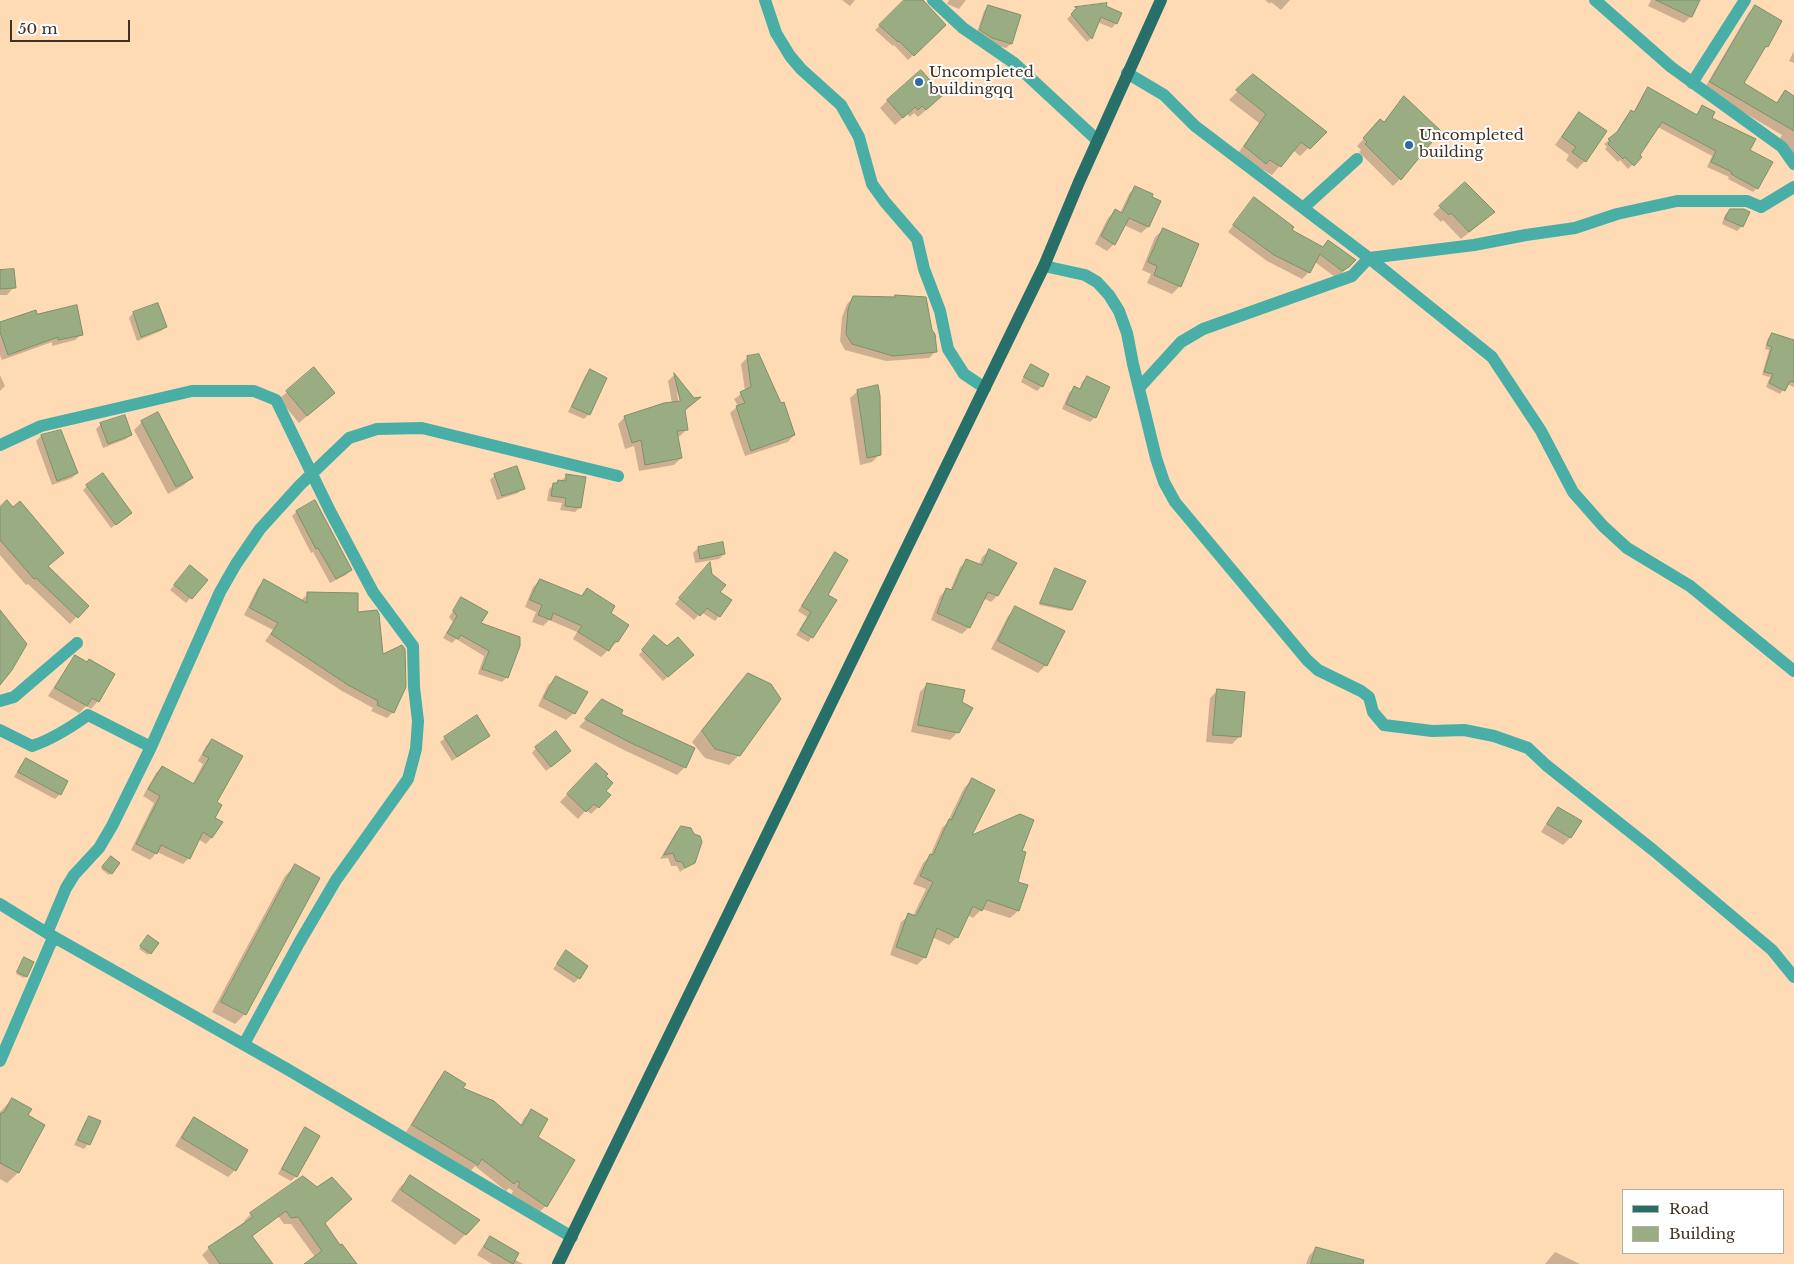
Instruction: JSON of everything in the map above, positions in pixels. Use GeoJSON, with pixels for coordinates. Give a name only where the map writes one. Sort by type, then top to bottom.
{"type":"FeatureCollection","features":[{"type":"Feature","properties":{"kind":"main road"},"geometry":{"type":"LineString","coordinates":[[558,1264],[1044,266],[1097,140],[1161,0]]}},
{"type":"Feature","properties":{"kind":"street"},"geometry":{"type":"LineString","coordinates":[[765,0],[776,33],[790,56],[801,69],[841,105],[859,137],[872,184],[917,239],[924,269],[940,311],[948,349],[964,374],[985,388]]}},
{"type":"Feature","properties":{"kind":"street"},"geometry":{"type":"LineString","coordinates":[[933,0],[963,28],[1014,63],[1097,140]]}},
{"type":"Feature","properties":{"kind":"street"},"geometry":{"type":"LineString","coordinates":[[1595,0],[1671,67],[1782,147],[1794,164]]}},
{"type":"Feature","properties":{"kind":"street"},"geometry":{"type":"LineString","coordinates":[[1692,83],[1744,0]]}},
{"type":"Feature","properties":{"kind":"street"},"geometry":{"type":"LineString","coordinates":[[1127,73],[1164,96],[1195,126],[1369,258],[1492,357],[1541,431],[1573,492],[1603,526],[1627,548],[1690,586],[1794,671]]}},
{"type":"Feature","properties":{"kind":"street"},"geometry":{"type":"LineString","coordinates":[[1303,208],[1357,160]]}},
{"type":"Feature","properties":{"kind":"street"},"geometry":{"type":"LineString","coordinates":[[1139,388],[1181,342],[1203,329],[1352,276],[1369,258],[1474,245],[1576,228],[1617,214],[1677,201],[1747,201],[1761,207],[1794,187]]}},
{"type":"Feature","properties":{"kind":"street"},"geometry":{"type":"LineString","coordinates":[[1044,266],[1085,275],[1096,282],[1109,295],[1127,333],[1139,388],[1164,482],[1175,502],[1307,660],[1318,670],[1361,691],[1369,697],[1373,712],[1384,725],[1432,731],[1464,730],[1494,736],[1528,748],[1546,765],[1654,850],[1772,950],[1794,977]]}},
{"type":"Feature","properties":{"kind":"street"},"geometry":{"type":"LineString","coordinates":[[0,445],[42,426],[192,391],[254,391],[276,400],[330,511],[373,592],[413,646],[414,687],[418,722],[416,749],[408,779],[336,880],[244,1044]]}},
{"type":"Feature","properties":{"kind":"street"},"geometry":{"type":"LineString","coordinates":[[46,933],[66,888],[74,875],[98,848],[112,826],[152,747],[220,592],[236,564],[260,529],[300,485],[349,438],[377,429],[422,428],[618,476]]}},
{"type":"Feature","properties":{"kind":"street"},"geometry":{"type":"LineString","coordinates":[[0,700],[14,697],[77,643]]}},
{"type":"Feature","properties":{"kind":"street"},"geometry":{"type":"LineString","coordinates":[[0,730],[32,746],[47,741],[88,715],[152,747]]}},
{"type":"Feature","properties":{"kind":"street"},"geometry":{"type":"LineString","coordinates":[[0,904],[58,940],[244,1044],[572,1237]]}},
{"type":"Feature","properties":{"kind":"street"},"geometry":{"type":"LineString","coordinates":[[0,1061],[52,940],[58,940]]}},
{"type":"Feature","properties":{"kind":"building"},"geometry":{"type":"Polygon","coordinates":[[[904,0],[923,0],[946,25],[914,56],[879,25],[904,0]]]}},
{"type":"Feature","properties":{"kind":"building"},"geometry":{"type":"Polygon","coordinates":[[[1656,0],[1700,0],[1692,17],[1656,0]]]}},
{"type":"Feature","properties":{"kind":"building"},"geometry":{"type":"Polygon","coordinates":[[[1107,3],[1106,6],[1122,13],[1117,24],[1101,17],[1092,39],[1071,14],[1077,8],[1075,7],[1107,3]]]}},
{"type":"Feature","properties":{"kind":"building"},"geometry":{"type":"Polygon","coordinates":[[[988,5],[1021,15],[1012,44],[992,38],[980,30],[988,5]]]}},
{"type":"Feature","properties":{"kind":"building"},"geometry":{"type":"Polygon","coordinates":[[[1755,5],[1782,21],[1768,47],[1766,46],[1744,83],[1777,103],[1785,90],[1794,96],[1794,131],[1710,82],[1755,5]]]}},
{"type":"Feature","properties":{"kind":"building","name":"Uncompleted buildingqq"},"geometry":{"type":"Polygon","coordinates":[[[921,70],[943,95],[926,110],[922,106],[918,110],[915,107],[903,118],[887,100],[921,70]]]}},
{"type":"Feature","properties":{"kind":"building"},"geometry":{"type":"Polygon","coordinates":[[[1253,74],[1327,132],[1310,149],[1301,142],[1281,167],[1270,160],[1266,164],[1244,146],[1266,114],[1236,90],[1253,74]]]}},
{"type":"Feature","properties":{"kind":"building"},"geometry":{"type":"Polygon","coordinates":[[[1648,87],[1697,115],[1702,105],[1715,112],[1712,118],[1756,139],[1750,150],[1773,162],[1758,189],[1731,174],[1732,172],[1711,162],[1716,151],[1662,122],[1640,155],[1642,157],[1634,166],[1625,157],[1623,159],[1608,144],[1610,141],[1608,139],[1617,132],[1631,110],[1634,112],[1648,87]]]}},
{"type":"Feature","properties":{"kind":"building","name":"Uncompleted building"},"geometry":{"type":"Polygon","coordinates":[[[1404,96],[1441,131],[1401,180],[1365,144],[1367,142],[1363,138],[1380,119],[1384,122],[1404,96]]]}},
{"type":"Feature","properties":{"kind":"building"},"geometry":{"type":"Polygon","coordinates":[[[1579,112],[1607,131],[1586,162],[1572,152],[1576,147],[1562,137],[1579,112]]]}},
{"type":"Feature","properties":{"kind":"building"},"geometry":{"type":"Polygon","coordinates":[[[1465,182],[1495,212],[1469,232],[1451,213],[1449,215],[1439,206],[1465,182]]]}},
{"type":"Feature","properties":{"kind":"building"},"geometry":{"type":"Polygon","coordinates":[[[1135,186],[1153,194],[1152,197],[1161,201],[1149,227],[1129,218],[1115,245],[1101,236],[1115,209],[1122,213],[1135,186]]]}},
{"type":"Feature","properties":{"kind":"building"},"geometry":{"type":"Polygon","coordinates":[[[1254,197],[1294,227],[1292,230],[1323,247],[1328,240],[1356,260],[1342,271],[1320,254],[1310,273],[1274,255],[1233,225],[1254,197]]]}},
{"type":"Feature","properties":{"kind":"building"},"geometry":{"type":"Polygon","coordinates":[[[1730,209],[1744,209],[1750,212],[1743,227],[1725,219],[1730,209]]]}},
{"type":"Feature","properties":{"kind":"building"},"geometry":{"type":"Polygon","coordinates":[[[1163,228],[1199,244],[1181,287],[1154,275],[1157,266],[1148,262],[1163,228]]]}},
{"type":"Feature","properties":{"kind":"building"},"geometry":{"type":"Polygon","coordinates":[[[14,269],[16,288],[0,289],[0,270],[14,269]]]}},
{"type":"Feature","properties":{"kind":"building"},"geometry":{"type":"Polygon","coordinates":[[[895,295],[926,297],[932,330],[935,334],[937,352],[893,356],[852,344],[846,334],[848,309],[853,296],[895,297],[895,295]]]}},
{"type":"Feature","properties":{"kind":"building"},"geometry":{"type":"Polygon","coordinates":[[[158,303],[167,327],[141,337],[133,312],[158,303]]]}},
{"type":"Feature","properties":{"kind":"building"},"geometry":{"type":"Polygon","coordinates":[[[77,305],[83,335],[58,340],[58,337],[8,355],[0,332],[0,322],[36,310],[37,314],[77,305]]]}},
{"type":"Feature","properties":{"kind":"building"},"geometry":{"type":"Polygon","coordinates":[[[1772,333],[1794,340],[1794,382],[1790,381],[1785,391],[1769,383],[1773,374],[1764,372],[1772,347],[1767,345],[1772,333]]]}},
{"type":"Feature","properties":{"kind":"building"},"geometry":{"type":"Polygon","coordinates":[[[759,354],[781,403],[784,402],[795,435],[751,451],[736,406],[745,403],[740,392],[751,387],[747,356],[759,354]]]}},
{"type":"Feature","properties":{"kind":"building"},"geometry":{"type":"Polygon","coordinates":[[[1031,364],[1049,374],[1043,387],[1024,377],[1031,364]]]}},
{"type":"Feature","properties":{"kind":"building"},"geometry":{"type":"Polygon","coordinates":[[[314,367],[335,393],[307,416],[286,391],[314,367]]]}},
{"type":"Feature","properties":{"kind":"building"},"geometry":{"type":"Polygon","coordinates":[[[590,369],[607,378],[590,415],[572,407],[590,369]]]}},
{"type":"Feature","properties":{"kind":"building"},"geometry":{"type":"Polygon","coordinates":[[[674,373],[694,398],[701,397],[685,410],[688,430],[677,431],[682,458],[645,465],[641,440],[632,443],[624,416],[664,403],[680,401],[674,373]]]}},
{"type":"Feature","properties":{"kind":"building"},"geometry":{"type":"Polygon","coordinates":[[[1087,376],[1110,387],[1096,418],[1066,404],[1074,386],[1080,389],[1087,376]]]}},
{"type":"Feature","properties":{"kind":"building"},"geometry":{"type":"Polygon","coordinates":[[[878,385],[880,396],[881,455],[867,458],[857,390],[878,385]]]}},
{"type":"Feature","properties":{"kind":"building"},"geometry":{"type":"Polygon","coordinates":[[[158,412],[193,478],[176,487],[141,421],[158,412]]]}},
{"type":"Feature","properties":{"kind":"building"},"geometry":{"type":"Polygon","coordinates":[[[125,415],[132,435],[108,444],[100,423],[125,415]]]}},
{"type":"Feature","properties":{"kind":"building"},"geometry":{"type":"Polygon","coordinates":[[[61,430],[78,473],[57,481],[41,435],[61,430]]]}},
{"type":"Feature","properties":{"kind":"building"},"geometry":{"type":"Polygon","coordinates":[[[517,466],[525,489],[502,496],[494,474],[517,466]]]}},
{"type":"Feature","properties":{"kind":"building"},"geometry":{"type":"Polygon","coordinates":[[[103,473],[132,513],[116,525],[86,485],[103,473]]]}},
{"type":"Feature","properties":{"kind":"building"},"geometry":{"type":"Polygon","coordinates":[[[566,474],[586,477],[581,508],[565,506],[566,498],[551,496],[553,483],[557,483],[558,480],[566,481],[566,474]]]}},
{"type":"Feature","properties":{"kind":"building"},"geometry":{"type":"Polygon","coordinates":[[[7,500],[13,507],[20,501],[64,553],[48,566],[89,606],[78,618],[36,578],[34,579],[0,540],[0,507],[7,500]]]}},
{"type":"Feature","properties":{"kind":"building"},"geometry":{"type":"Polygon","coordinates":[[[315,500],[352,570],[336,579],[318,548],[316,549],[296,511],[315,500]]]}},
{"type":"Feature","properties":{"kind":"building"},"geometry":{"type":"Polygon","coordinates":[[[723,542],[725,554],[700,559],[698,547],[723,542]]]}},
{"type":"Feature","properties":{"kind":"building"},"geometry":{"type":"Polygon","coordinates":[[[989,549],[1017,563],[998,596],[988,592],[970,628],[937,613],[946,588],[952,590],[966,559],[982,565],[989,549]]]}},
{"type":"Feature","properties":{"kind":"building"},"geometry":{"type":"Polygon","coordinates":[[[835,552],[848,560],[828,595],[837,600],[813,638],[800,630],[811,612],[802,606],[835,552]]]}},
{"type":"Feature","properties":{"kind":"building"},"geometry":{"type":"Polygon","coordinates":[[[710,562],[712,574],[726,585],[720,592],[732,600],[720,617],[707,608],[700,616],[679,598],[710,562]]]}},
{"type":"Feature","properties":{"kind":"building"},"geometry":{"type":"Polygon","coordinates":[[[190,565],[208,580],[192,599],[174,585],[190,565]]]}},
{"type":"Feature","properties":{"kind":"building"},"geometry":{"type":"Polygon","coordinates":[[[1055,568],[1086,581],[1072,610],[1040,603],[1055,568]]]}},
{"type":"Feature","properties":{"kind":"building"},"geometry":{"type":"Polygon","coordinates":[[[264,579],[307,603],[307,592],[358,593],[358,612],[377,610],[383,654],[402,645],[405,649],[406,687],[394,713],[377,705],[378,701],[348,685],[271,634],[278,623],[250,608],[264,579]]]}},
{"type":"Feature","properties":{"kind":"building"},"geometry":{"type":"Polygon","coordinates":[[[540,579],[582,596],[587,588],[615,606],[611,613],[629,625],[618,642],[615,641],[609,651],[578,632],[582,626],[553,613],[551,620],[538,615],[542,605],[530,600],[540,579]]]}},
{"type":"Feature","properties":{"kind":"building"},"geometry":{"type":"Polygon","coordinates":[[[461,597],[488,612],[481,623],[520,637],[520,646],[508,678],[482,669],[489,651],[461,635],[458,639],[447,633],[457,616],[453,611],[461,597]]]}},
{"type":"Feature","properties":{"kind":"building"},"geometry":{"type":"Polygon","coordinates":[[[1015,606],[1065,631],[1047,666],[998,641],[1015,606]]]}},
{"type":"Feature","properties":{"kind":"building"},"geometry":{"type":"Polygon","coordinates":[[[0,610],[27,644],[12,670],[0,685],[0,610]]]}},
{"type":"Feature","properties":{"kind":"building"},"geometry":{"type":"Polygon","coordinates":[[[654,635],[667,646],[678,637],[694,655],[668,677],[642,650],[654,635]]]}},
{"type":"Feature","properties":{"kind":"building"},"geometry":{"type":"Polygon","coordinates":[[[75,655],[87,662],[89,659],[115,674],[99,702],[92,698],[87,706],[55,688],[75,655]]]}},
{"type":"Feature","properties":{"kind":"building"},"geometry":{"type":"Polygon","coordinates":[[[748,673],[771,684],[781,699],[740,756],[715,749],[702,731],[748,673]]]}},
{"type":"Feature","properties":{"kind":"building"},"geometry":{"type":"Polygon","coordinates":[[[556,676],[588,692],[575,714],[544,698],[556,676]]]}},
{"type":"Feature","properties":{"kind":"building"},"geometry":{"type":"Polygon","coordinates":[[[927,683],[965,690],[962,702],[973,708],[959,733],[918,725],[927,683]]]}},
{"type":"Feature","properties":{"kind":"building"},"geometry":{"type":"Polygon","coordinates":[[[1217,689],[1245,692],[1241,737],[1213,735],[1217,689]]]}},
{"type":"Feature","properties":{"kind":"building"},"geometry":{"type":"Polygon","coordinates":[[[602,699],[623,710],[621,714],[695,748],[686,768],[631,743],[585,719],[602,699]]]}},
{"type":"Feature","properties":{"kind":"building"},"geometry":{"type":"Polygon","coordinates":[[[477,715],[490,736],[457,757],[444,737],[477,715]]]}},
{"type":"Feature","properties":{"kind":"building"},"geometry":{"type":"Polygon","coordinates":[[[556,731],[571,751],[551,767],[535,747],[556,731]]]}},
{"type":"Feature","properties":{"kind":"building"},"geometry":{"type":"Polygon","coordinates":[[[212,739],[243,756],[217,802],[222,805],[215,818],[223,822],[212,838],[203,832],[190,859],[161,845],[157,854],[136,844],[160,796],[148,789],[162,766],[194,784],[209,758],[203,755],[212,739]]]}},
{"type":"Feature","properties":{"kind":"building"},"geometry":{"type":"Polygon","coordinates":[[[26,758],[68,781],[61,795],[18,772],[26,758]]]}},
{"type":"Feature","properties":{"kind":"building"},"geometry":{"type":"Polygon","coordinates":[[[596,763],[608,774],[606,776],[613,783],[606,791],[611,795],[599,808],[594,804],[586,812],[567,794],[596,763]]]}},
{"type":"Feature","properties":{"kind":"building"},"geometry":{"type":"Polygon","coordinates":[[[972,778],[995,790],[972,835],[1020,814],[1034,820],[1022,851],[1026,852],[1018,882],[1028,885],[1019,911],[987,900],[982,911],[973,906],[958,938],[937,928],[926,958],[896,947],[908,913],[916,916],[933,882],[920,876],[930,854],[933,855],[949,819],[951,820],[972,778]]]}},
{"type":"Feature","properties":{"kind":"building"},"geometry":{"type":"Polygon","coordinates":[[[1558,807],[1582,821],[1571,838],[1547,824],[1558,807]]]}},
{"type":"Feature","properties":{"kind":"building"},"geometry":{"type":"Polygon","coordinates":[[[681,826],[691,828],[694,834],[700,836],[702,842],[695,863],[685,868],[682,862],[676,861],[673,853],[664,855],[681,826]]]}},
{"type":"Feature","properties":{"kind":"building"},"geometry":{"type":"Polygon","coordinates":[[[111,856],[120,863],[112,874],[102,867],[111,856]]]}},
{"type":"Feature","properties":{"kind":"building"},"geometry":{"type":"Polygon","coordinates":[[[295,864],[320,878],[246,1015],[221,1002],[295,864]]]}},
{"type":"Feature","properties":{"kind":"building"},"geometry":{"type":"Polygon","coordinates":[[[148,935],[159,943],[151,954],[140,946],[148,935]]]}},
{"type":"Feature","properties":{"kind":"building"},"geometry":{"type":"Polygon","coordinates":[[[566,950],[588,966],[580,979],[557,964],[566,950]]]}},
{"type":"Feature","properties":{"kind":"building"},"geometry":{"type":"Polygon","coordinates":[[[24,957],[34,962],[27,977],[17,972],[24,957]]]}},
{"type":"Feature","properties":{"kind":"building"},"geometry":{"type":"Polygon","coordinates":[[[445,1071],[466,1084],[463,1088],[494,1101],[522,1126],[531,1109],[548,1119],[538,1137],[575,1160],[547,1207],[518,1187],[520,1183],[517,1181],[514,1184],[482,1159],[478,1165],[412,1125],[445,1071]]]}},
{"type":"Feature","properties":{"kind":"building"},"geometry":{"type":"Polygon","coordinates":[[[12,1098],[32,1109],[28,1115],[45,1125],[19,1173],[0,1163],[0,1114],[4,1112],[12,1098]]]}},
{"type":"Feature","properties":{"kind":"building"},"geometry":{"type":"Polygon","coordinates":[[[89,1116],[101,1121],[90,1145],[78,1140],[89,1116]]]}},
{"type":"Feature","properties":{"kind":"building"},"geometry":{"type":"Polygon","coordinates":[[[194,1117],[248,1150],[236,1171],[182,1138],[194,1117]]]}},
{"type":"Feature","properties":{"kind":"building"},"geometry":{"type":"Polygon","coordinates":[[[305,1127],[320,1136],[297,1177],[282,1169],[305,1127]]]}},
{"type":"Feature","properties":{"kind":"building"},"geometry":{"type":"Polygon","coordinates":[[[410,1175],[480,1220],[466,1235],[401,1190],[410,1175]]]}},
{"type":"Feature","properties":{"kind":"building"},"geometry":{"type":"Polygon","coordinates":[[[303,1176],[317,1187],[332,1177],[352,1199],[325,1223],[340,1245],[342,1244],[357,1264],[304,1264],[322,1251],[298,1217],[291,1218],[286,1211],[252,1236],[273,1264],[220,1264],[208,1247],[253,1217],[250,1213],[303,1176]]]}},
{"type":"Feature","properties":{"kind":"building"},"geometry":{"type":"Polygon","coordinates":[[[490,1236],[519,1253],[513,1264],[484,1247],[490,1236]]]}},
{"type":"Feature","properties":{"kind":"building"},"geometry":{"type":"Polygon","coordinates":[[[1316,1247],[1364,1260],[1363,1264],[1311,1264],[1316,1247]]]}},
{"type":"Feature","properties":{"kind":"place","name":"Uncompleted buildingqq"},"geometry":{"type":"Point","coordinates":[919,82]}},
{"type":"Feature","properties":{"kind":"place","name":"Uncompleted building"},"geometry":{"type":"Point","coordinates":[1409,145]}}]}
